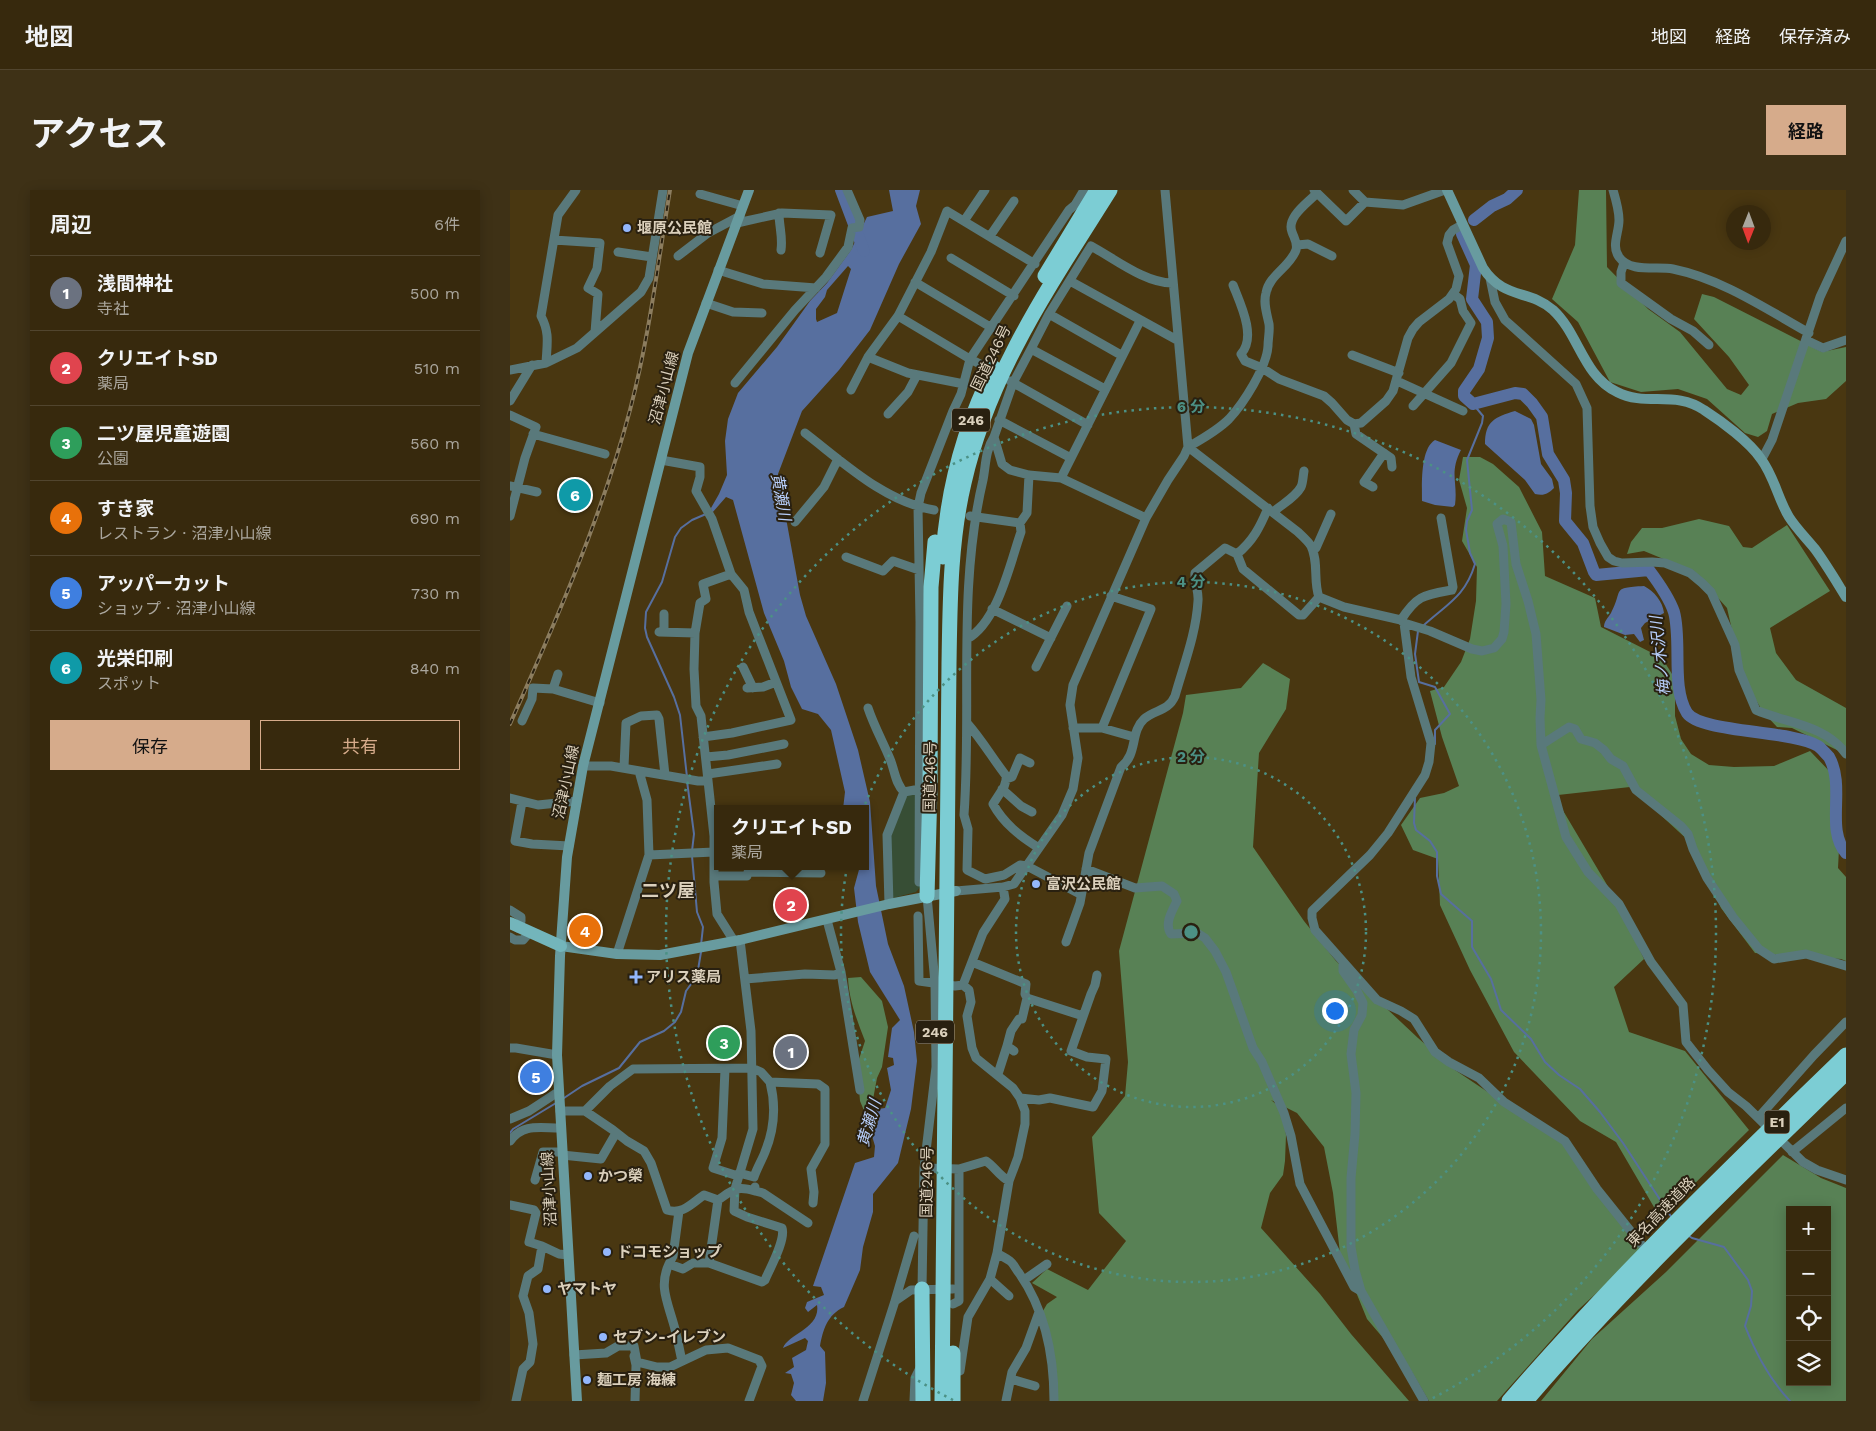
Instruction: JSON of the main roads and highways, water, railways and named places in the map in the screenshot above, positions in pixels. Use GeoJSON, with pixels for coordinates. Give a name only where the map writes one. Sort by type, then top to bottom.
{"type":"FeatureCollection","features":[{"type":"Feature","properties":{"kind":"highway","name":"国道246号"},"geometry":{"type":"LineString","coordinates":[[942,1401],[944,664],[941,587],[944,536],[961,450],[981,394],[1083,199],[1097,190]]}},
{"type":"Feature","properties":{"kind":"highway","name":"国道246号"},"geometry":{"type":"LineString","coordinates":[[932,1401],[944,664],[955,536],[963,485],[974,443],[989,402],[1016,343],[1110,190]]}},
{"type":"Feature","properties":{"kind":"highway"},"geometry":{"type":"LineString","coordinates":[[927,896],[925,788],[931,588],[936,527],[944,481],[970,402],[981,394]]}},
{"type":"Feature","properties":{"kind":"highway"},"geometry":{"type":"LineString","coordinates":[[953,1401],[956,1363],[953,1288],[957,1169],[959,986],[956,891],[958,613],[961,537],[974,443]]}},
{"type":"Feature","properties":{"kind":"highway","name":"東名高速道路"},"geometry":{"type":"LineString","coordinates":[[1509,1401],[1713,1194],[1846,1055]]}},
{"type":"Feature","properties":{"kind":"highway","name":"東名高速道路"},"geometry":{"type":"LineString","coordinates":[[1713,1194],[1846,1073]]}},
{"type":"Feature","properties":{"kind":"highway"},"geometry":{"type":"LineString","coordinates":[[922,1289],[923,1401]]}},
{"type":"Feature","properties":{"kind":"highway","name":"東名高速道路"},"geometry":{"type":"LineString","coordinates":[[1526,1401],[1596,1313]]}},
{"type":"Feature","properties":{"kind":"main road","name":"沼津小山線"},"geometry":{"type":"LineString","coordinates":[[577,1401],[557,1055],[561,946],[569,846],[583,766],[688,354],[749,190]]}},
{"type":"Feature","properties":{"kind":"main road"},"geometry":{"type":"LineString","coordinates":[[1446,190],[1490,278],[1499,286],[1535,299],[1552,309],[1572,335],[1596,376],[1605,386],[1634,398],[1673,398],[1687,401],[1711,415],[1750,446],[1762,459],[1789,518],[1816,551],[1846,597]]}},
{"type":"Feature","properties":{"kind":"main road"},"geometry":{"type":"LineString","coordinates":[[517,930],[561,946],[617,954],[660,955],[701,948],[956,891]]}},
{"type":"Feature","properties":{"kind":"water","name":"黄瀬川"},"geometry":{"type":"Polygon","coordinates":[[[889,190],[920,190],[916,206],[921,224],[899,264],[870,330],[839,370],[802,411],[778,474],[800,595],[806,616],[836,684],[858,750],[870,802],[876,886],[888,944],[904,986],[914,1032],[917,1061],[911,1109],[898,1163],[873,1194],[873,1212],[863,1247],[860,1270],[844,1307],[833,1314],[823,1334],[820,1346],[825,1352],[826,1383],[823,1401],[796,1401],[791,1395],[794,1383],[791,1374],[785,1373],[794,1367],[792,1358],[806,1350],[808,1341],[805,1338],[783,1348],[786,1343],[809,1325],[817,1313],[817,1305],[808,1312],[805,1308],[807,1302],[824,1295],[821,1287],[813,1286],[855,1163],[874,1157],[875,1146],[872,1136],[878,1121],[871,1110],[885,1108],[891,1090],[887,1068],[894,1065],[893,1058],[888,1057],[892,1028],[900,1020],[870,972],[858,922],[854,888],[859,870],[869,870],[869,805],[843,805],[845,792],[831,730],[818,714],[802,709],[791,687],[784,661],[764,613],[733,500],[726,497],[712,513],[711,508],[727,475],[725,441],[728,419],[738,393],[777,347],[810,301],[827,283],[851,250],[867,217],[893,211],[889,190]],[[848,266],[827,290],[825,297],[816,309],[817,322],[837,313],[851,269],[848,266]]]}},
{"type":"Feature","properties":{"kind":"water"},"geometry":{"type":"Polygon","coordinates":[[[1515,411],[1531,419],[1534,425],[1541,464],[1552,479],[1554,488],[1546,494],[1535,494],[1525,480],[1485,444],[1485,436],[1492,421],[1502,415],[1515,411]]]}},
{"type":"Feature","properties":{"kind":"water"},"geometry":{"type":"Polygon","coordinates":[[[1435,440],[1461,450],[1455,465],[1456,497],[1453,507],[1422,501],[1424,459],[1430,445],[1435,440]]]}},
{"type":"Feature","properties":{"kind":"water"},"geometry":{"type":"Polygon","coordinates":[[[1644,586],[1657,597],[1664,613],[1645,623],[1641,628],[1644,640],[1640,642],[1634,634],[1625,635],[1604,627],[1605,621],[1615,605],[1620,591],[1626,588],[1644,586]]]}},
{"type":"Feature","properties":{"kind":"waterway"},"geometry":{"type":"LineString","coordinates":[[841,190],[864,251]]}},
{"type":"Feature","properties":{"kind":"waterway","name":"梅ノ木沢川"},"geometry":{"type":"LineString","coordinates":[[1474,220],[1492,206],[1507,199],[1517,190]]}},
{"type":"Feature","properties":{"kind":"waterway","name":"梅ノ木沢川"},"geometry":{"type":"LineString","coordinates":[[1462,234],[1476,265],[1472,299],[1487,322],[1488,338],[1479,369],[1464,391],[1464,396],[1473,404],[1515,393],[1523,394],[1542,417],[1548,454],[1564,480],[1566,493],[1565,521],[1583,543],[1596,575],[1649,570],[1669,601],[1674,612],[1676,624],[1679,691],[1687,713],[1696,720],[1710,724],[1805,741],[1818,746],[1829,757],[1836,781],[1837,832],[1840,843],[1846,853]]}},
{"type":"Feature","properties":{"kind":"waterway"},"geometry":{"type":"LineString","coordinates":[[1423,626],[1454,599],[1466,585],[1475,564],[1470,553],[1466,530],[1467,521],[1472,510],[1467,460],[1483,416],[1473,404]]}},
{"type":"Feature","properties":{"kind":"waterway"},"geometry":{"type":"LineString","coordinates":[[687,777],[680,715],[647,637],[645,628],[646,612],[662,582],[675,537],[681,528],[692,520],[706,514]]}},
{"type":"Feature","properties":{"kind":"waterway"},"geometry":{"type":"LineString","coordinates":[[1418,631],[1415,654],[1419,682],[1435,687],[1450,714],[1435,730],[1435,744]]}},
{"type":"Feature","properties":{"kind":"waterway"},"geometry":{"type":"LineString","coordinates":[[687,781],[694,834],[692,851]]}},
{"type":"Feature","properties":{"kind":"waterway"},"geometry":{"type":"LineString","coordinates":[[1415,797],[1414,823],[1416,830],[1430,841],[1437,852],[1437,876],[1441,894],[1472,921],[1472,947],[1491,979],[1501,1010],[1531,1039],[1545,1062],[1559,1075],[1580,1089],[1600,1112],[1623,1143],[1672,1218]]}},
{"type":"Feature","properties":{"kind":"waterway"},"geometry":{"type":"LineString","coordinates":[[692,856],[697,912],[703,927],[701,945]]}},
{"type":"Feature","properties":{"kind":"waterway"},"geometry":{"type":"LineString","coordinates":[[564,1098],[582,1086],[619,1068],[640,1042],[664,1031],[675,1022],[681,1012],[686,991],[697,976],[701,952]]}},
{"type":"Feature","properties":{"kind":"waterway"},"geometry":{"type":"LineString","coordinates":[[510,1133],[513,1129],[556,1103]]}},
{"type":"Feature","properties":{"kind":"waterway"},"geometry":{"type":"LineString","coordinates":[[1689,1236],[1724,1247],[1748,1280],[1752,1291],[1751,1306],[1745,1326],[1764,1366],[1790,1401]]}},
{"type":"Feature","properties":{"kind":"railway"},"geometry":{"type":"LineString","coordinates":[[510,724],[576,569],[618,451],[643,356],[670,190]]}},
{"type":"Feature","properties":{"kind":"place","name":"堰原公民館"},"geometry":{"type":"Point","coordinates":[627,228]}},
{"type":"Feature","properties":{"kind":"place","name":"光栄印刷"},"geometry":{"type":"Point","coordinates":[575,495]}},
{"type":"Feature","properties":{"kind":"place","name":"富沢公民館"},"geometry":{"type":"Point","coordinates":[1036,884]}},
{"type":"Feature","properties":{"kind":"place","name":"クリエイトSD"},"geometry":{"type":"Point","coordinates":[791,905]}},
{"type":"Feature","properties":{"kind":"place","name":"すき家"},"geometry":{"type":"Point","coordinates":[585,931]}},
{"type":"Feature","properties":{"kind":"place","name":"アリス薬局"},"geometry":{"type":"Point","coordinates":[636,977]}},
{"type":"Feature","properties":{"kind":"place","name":"二ツ屋児童遊園"},"geometry":{"type":"Point","coordinates":[724,1043]}},
{"type":"Feature","properties":{"kind":"place","name":"浅間神社"},"geometry":{"type":"Point","coordinates":[791,1052]}},
{"type":"Feature","properties":{"kind":"place","name":"アッパーカット"},"geometry":{"type":"Point","coordinates":[536,1077]}},
{"type":"Feature","properties":{"kind":"place","name":"かつ榮"},"geometry":{"type":"Point","coordinates":[588,1176]}},
{"type":"Feature","properties":{"kind":"place","name":"ドコモショップ"},"geometry":{"type":"Point","coordinates":[607,1252]}},
{"type":"Feature","properties":{"kind":"place","name":"ヤマトヤ"},"geometry":{"type":"Point","coordinates":[547,1289]}},
{"type":"Feature","properties":{"kind":"place","name":"セブン-イレブン"},"geometry":{"type":"Point","coordinates":[603,1337]}},
{"type":"Feature","properties":{"kind":"place","name":"麺工房 海練"},"geometry":{"type":"Point","coordinates":[587,1380]}},
{"type":"Feature","properties":{"kind":"district","name":"二ツ屋"},"geometry":{"type":"Point","coordinates":[668,890]}}]}
